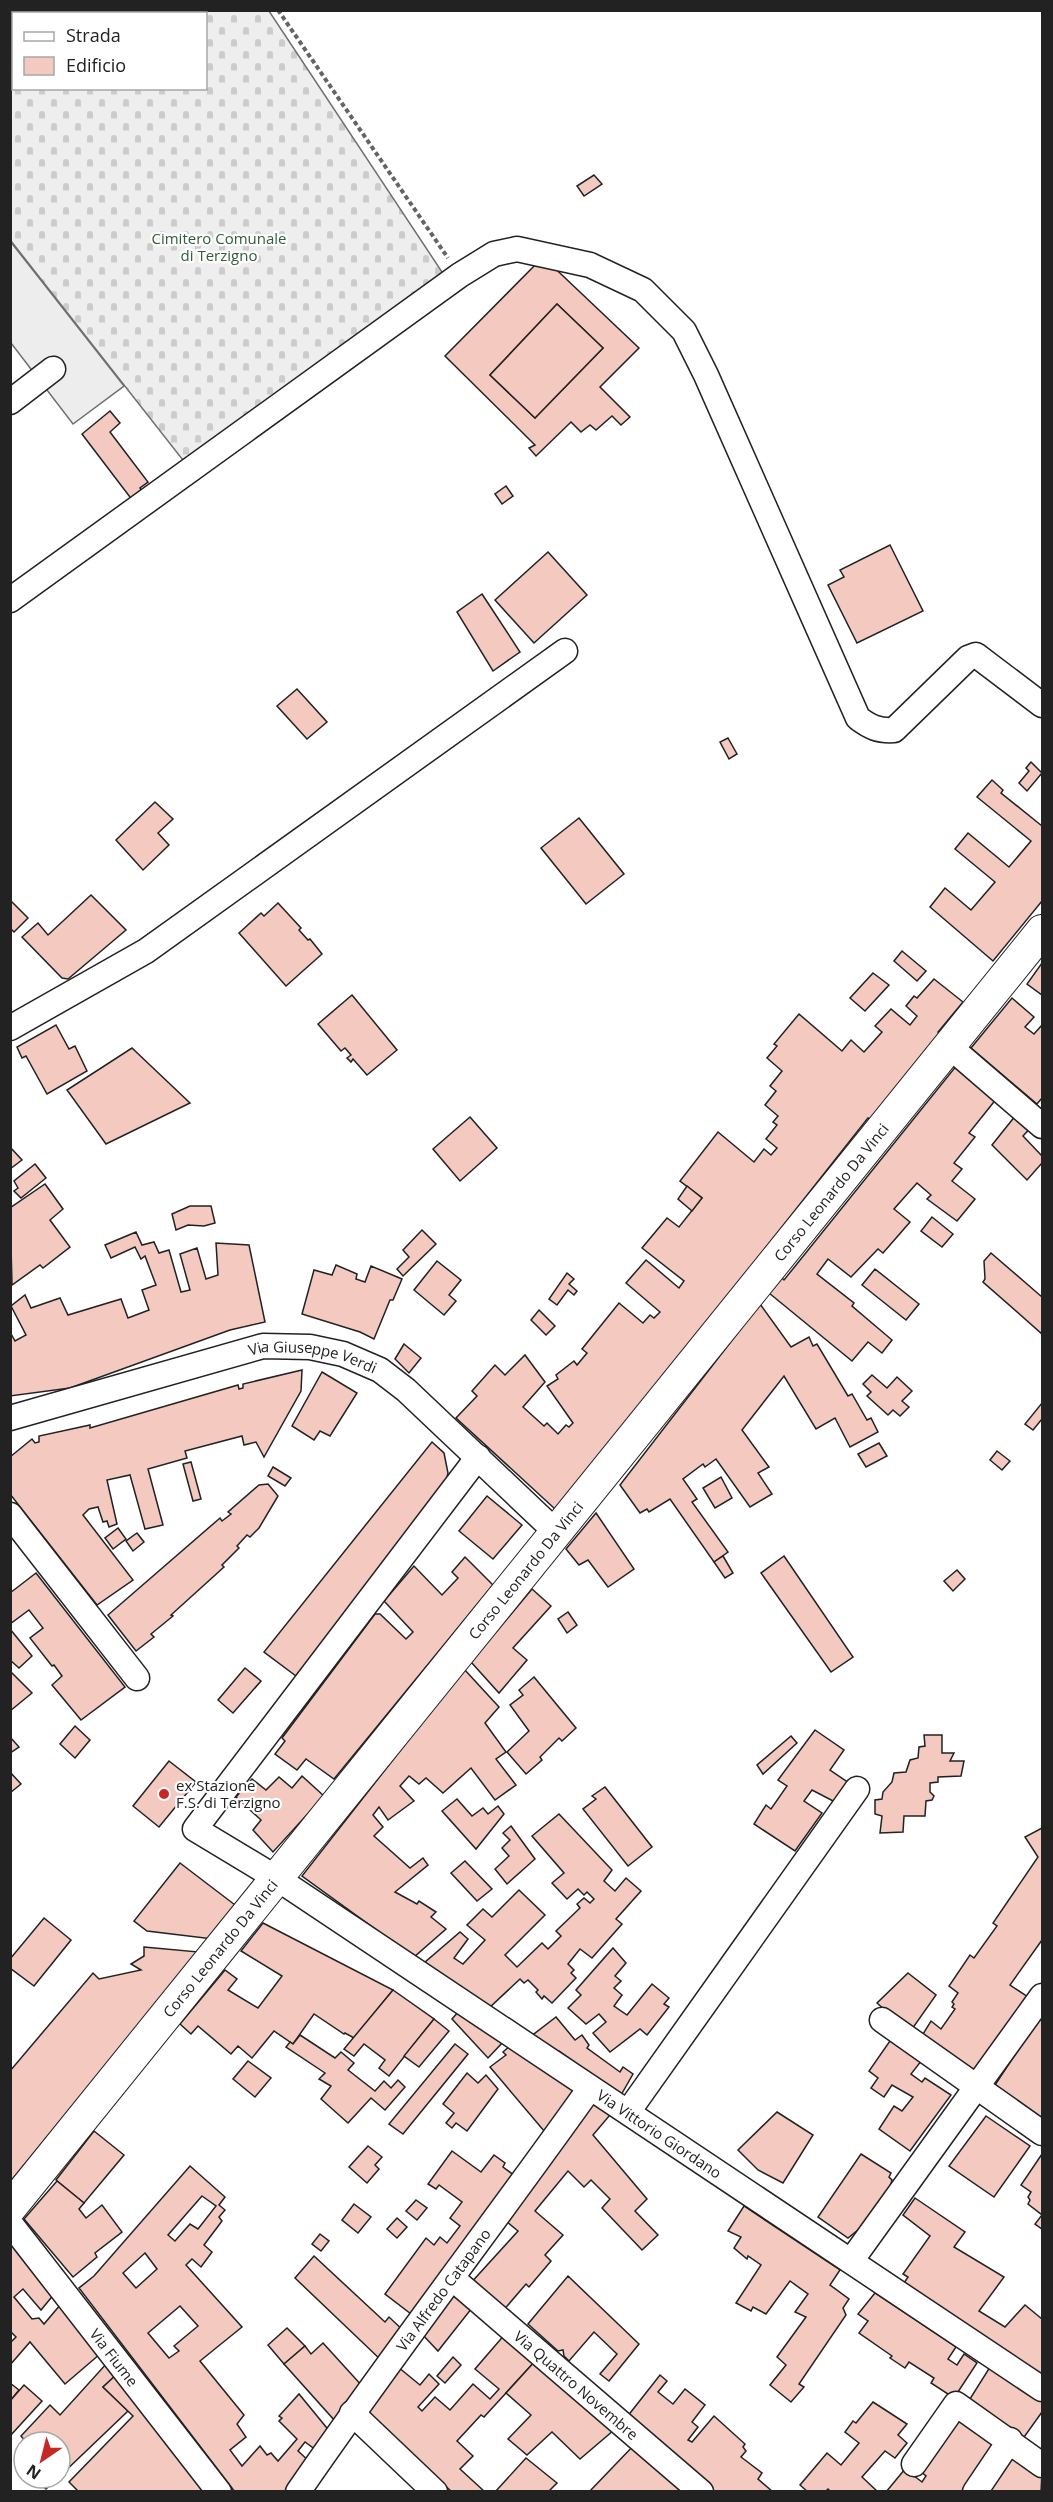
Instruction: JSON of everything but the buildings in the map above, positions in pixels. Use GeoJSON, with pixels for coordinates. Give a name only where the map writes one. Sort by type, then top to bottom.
{"type":"FeatureCollection","features":[{"type":"Feature","properties":{"kind":"main road","name":"Corso Leonardo Da Vinci"},"geometry":{"type":"LineString","coordinates":[[10,2208],[558,1534],[1042,931]]}},
{"type":"Feature","properties":{"kind":"street"},"geometry":{"type":"LineString","coordinates":[[10,600],[460,275],[494,254],[517,249],[590,265],[643,290],[684,331],[706,375],[858,718],[869,727],[883,731],[894,730],[968,658],[976,655],[1042,705]]}},
{"type":"Feature","properties":{"kind":"street"},"geometry":{"type":"LineString","coordinates":[[10,402],[53,369]]}},
{"type":"Feature","properties":{"kind":"street"},"geometry":{"type":"LineString","coordinates":[[10,1028],[146,951],[565,651]]}},
{"type":"Feature","properties":{"kind":"street"},"geometry":{"type":"LineString","coordinates":[[950,1046],[1042,1126]]}},
{"type":"Feature","properties":{"kind":"street","name":"Via Giuseppe Verdi"},"geometry":{"type":"LineString","coordinates":[[10,1418],[263,1347],[310,1347],[343,1354],[380,1370],[428,1409],[558,1534]]}},
{"type":"Feature","properties":{"kind":"street","name":"Via Vittorio Giordano"},"geometry":{"type":"LineString","coordinates":[[478,1457],[195,1829],[278,1879],[1042,2389]]}},
{"type":"Feature","properties":{"kind":"street"},"geometry":{"type":"LineString","coordinates":[[10,1515],[136,1678]]}},
{"type":"Feature","properties":{"kind":"street"},"geometry":{"type":"LineString","coordinates":[[628,2112],[857,1789]]}},
{"type":"Feature","properties":{"kind":"street"},"geometry":{"type":"LineString","coordinates":[[851,2261],[1042,1996]]}},
{"type":"Feature","properties":{"kind":"street"},"geometry":{"type":"LineString","coordinates":[[882,2020],[1042,2133]]}},
{"type":"Feature","properties":{"kind":"street","name":"Via Alfredo Catapano"},"geometry":{"type":"LineString","coordinates":[[298,2492],[352,2413],[590,2088]]}},
{"type":"Feature","properties":{"kind":"street","name":"Via Fiume"},"geometry":{"type":"LineString","coordinates":[[10,2223],[219,2492]]}},
{"type":"Feature","properties":{"kind":"street","name":"Via Quattro Novembre"},"geometry":{"type":"LineString","coordinates":[[452,2278],[701,2492]]}},
{"type":"Feature","properties":{"kind":"street"},"geometry":{"type":"LineString","coordinates":[[914,2464],[956,2404],[1010,2440],[1042,2465]]}},
{"type":"Feature","properties":{"kind":"street"},"geometry":{"type":"LineString","coordinates":[[352,2413],[435,2492]]}},
{"type":"Feature","properties":{"kind":"street"},"geometry":{"type":"LineString","coordinates":[[975,2492],[1010,2440]]}},
{"type":"Feature","properties":{"kind":"path"},"geometry":{"type":"LineString","coordinates":[[278,10],[460,275]]}},
{"type":"Feature","properties":{"kind":"green space","name":"Cimitero Comunale di Terzigno"},"geometry":{"type":"Polygon","coordinates":[[[11,11],[269,11],[444,275],[186,464],[11,241],[11,11]]]}},
{"type":"Feature","properties":{"kind":"shaded area"},"geometry":{"type":"Polygon","coordinates":[[[10,241],[124,386],[73,424],[11,343],[10,241]]]}},
{"type":"Feature","properties":{"kind":"place","name":"ex Stazione F.S. di Terzigno"},"geometry":{"type":"Point","coordinates":[164,1794]}}]}
